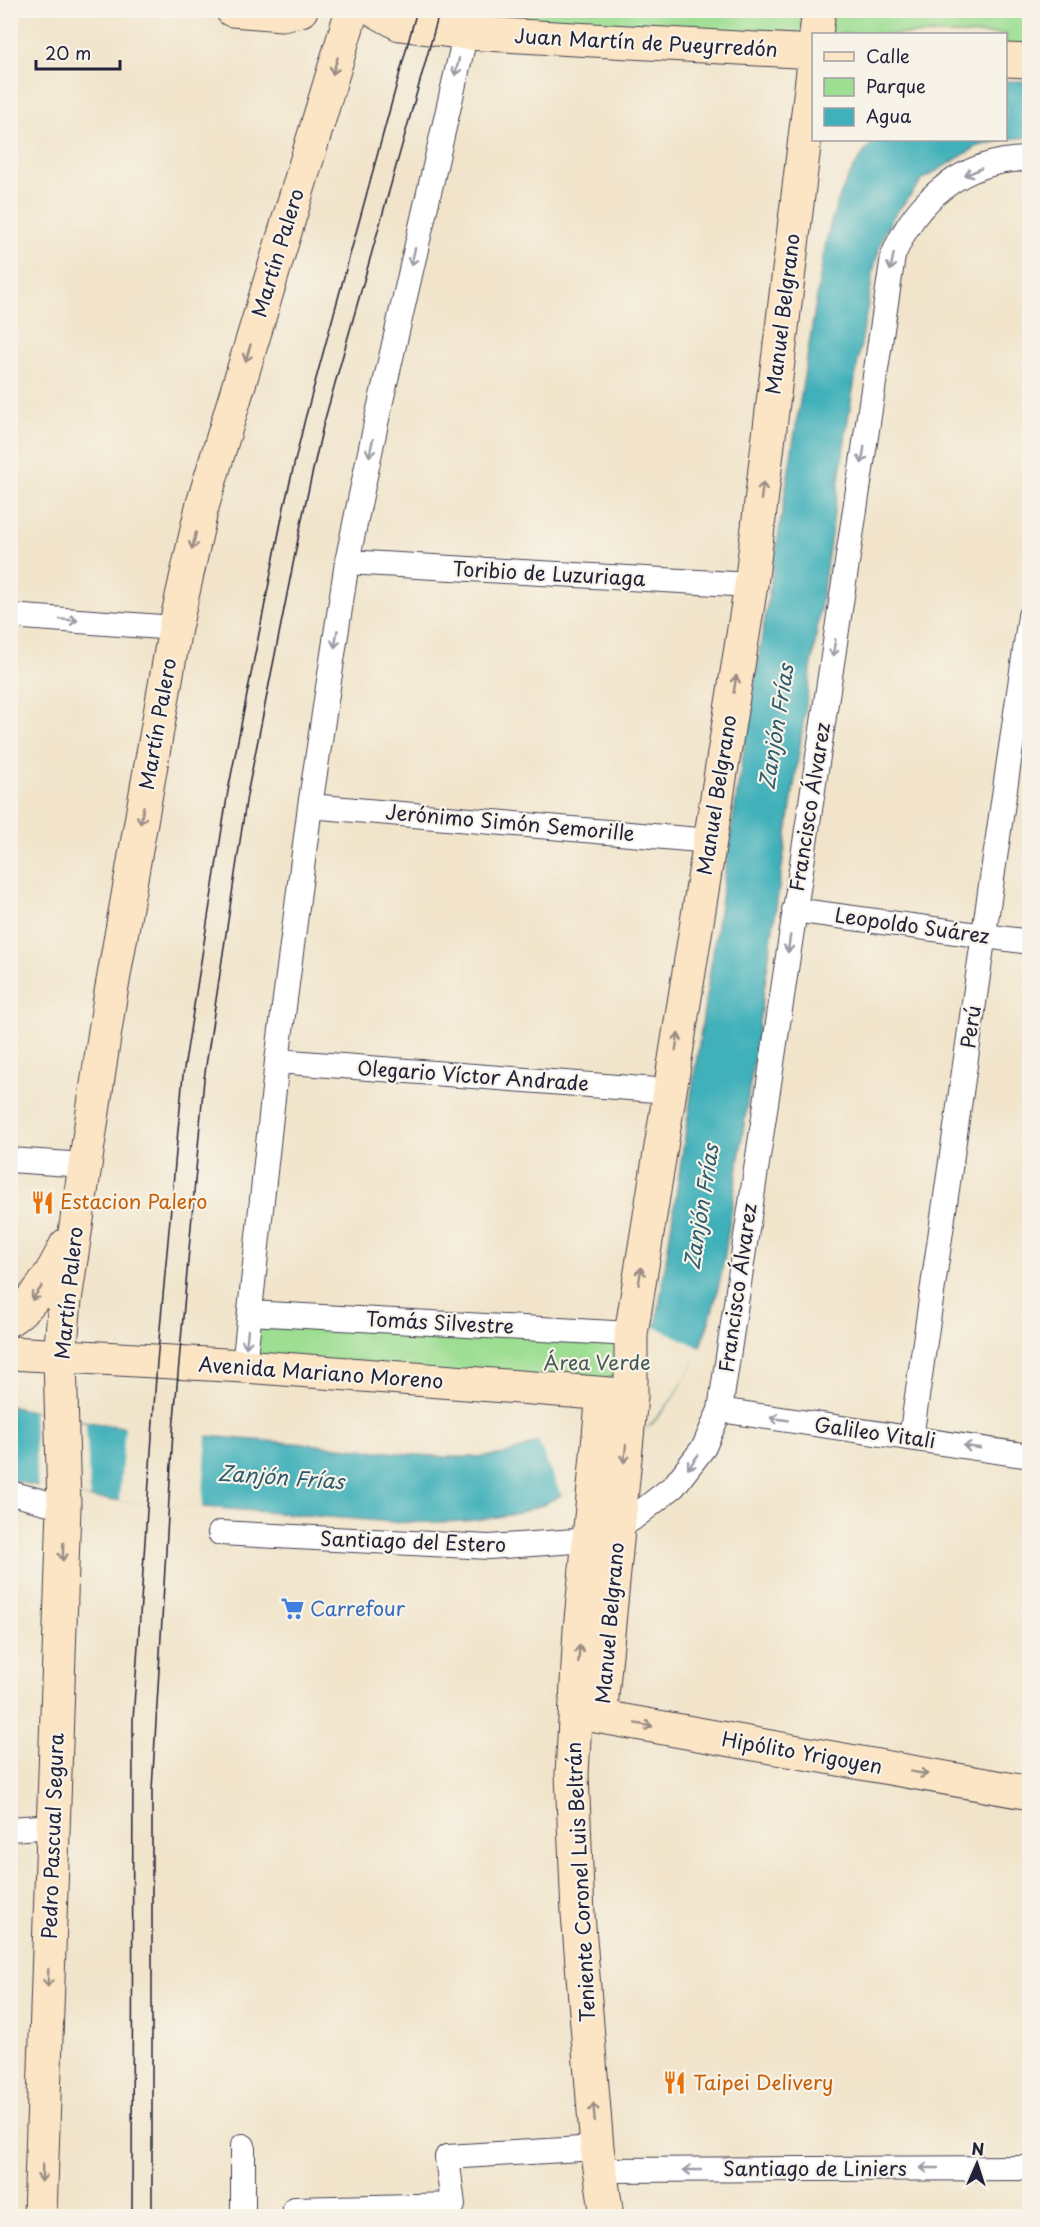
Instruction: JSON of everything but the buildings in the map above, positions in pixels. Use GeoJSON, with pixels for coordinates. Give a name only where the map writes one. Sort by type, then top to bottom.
{"type":"FeatureCollection","features":[{"type":"Feature","properties":{"kind":"main road"},"geometry":{"type":"LineString","coordinates":[[232,10],[282,14],[301,10]]}},
{"type":"Feature","properties":{"kind":"main road","name":"Martín Palero"},"geometry":{"type":"LineString","coordinates":[[63,1456],[60,1357],[64,1300],[109,1004],[175,628],[214,463],[352,10]]}},
{"type":"Feature","properties":{"kind":"main road","name":"Juan Martín de Pueyrredón"},"geometry":{"type":"LineString","coordinates":[[375,10],[406,25],[468,22],[812,52]]}},
{"type":"Feature","properties":{"kind":"main road"},"geometry":{"type":"LineString","coordinates":[[816,33],[819,10]]}},
{"type":"Feature","properties":{"kind":"main road"},"geometry":{"type":"LineString","coordinates":[[1007,60],[1029,61]]}},
{"type":"Feature","properties":{"kind":"main road","name":"Manuel Belgrano"},"geometry":{"type":"LineString","coordinates":[[604,1533],[617,1395],[631,1334],[751,585],[812,71]]}},
{"type":"Feature","properties":{"kind":"main road"},"geometry":{"type":"LineString","coordinates":[[10,1319],[23,1311],[38,1293],[59,1259],[76,1224]]}},
{"type":"Feature","properties":{"kind":"main road","name":"Avenida Mariano Moreno"},"geometry":{"type":"LineString","coordinates":[[10,1353],[244,1366],[617,1395]]}},
{"type":"Feature","properties":{"kind":"main road","name":"Manuel Belgrano"},"geometry":{"type":"LineString","coordinates":[[589,1715],[602,1712],[604,1533],[598,1439],[617,1395]]}},
{"type":"Feature","properties":{"kind":"main road","name":"Pedro Pascual Segura"},"geometry":{"type":"LineString","coordinates":[[40,2217],[64,1500],[63,1456]]}},
{"type":"Feature","properties":{"kind":"main road","name":"Hipólito Yrigoyen"},"geometry":{"type":"LineString","coordinates":[[589,1715],[1029,1793]]}},
{"type":"Feature","properties":{"kind":"main road","name":"Teniente Coronel Luis Beltrán"},"geometry":{"type":"LineString","coordinates":[[589,1715],[572,1774],[578,1914],[598,2159],[607,2217]]}},
{"type":"Feature","properties":{"kind":"street"},"geometry":{"type":"LineString","coordinates":[[244,1366],[277,1061],[310,806],[347,562],[380,402],[468,22]]}},
{"type":"Feature","properties":{"kind":"street","name":"Francisco Álvarez"},"geometry":{"type":"LineString","coordinates":[[720,1410],[893,256],[901,236],[917,210],[946,185],[976,169],[999,162],[1029,159]]}},
{"type":"Feature","properties":{"kind":"street","name":"Toribio de Luzuriaga"},"geometry":{"type":"LineString","coordinates":[[347,562],[751,585]]}},
{"type":"Feature","properties":{"kind":"street"},"geometry":{"type":"LineString","coordinates":[[10,616],[175,628]]}},
{"type":"Feature","properties":{"kind":"street","name":"Perú"},"geometry":{"type":"LineString","coordinates":[[911,1438],[984,936],[1019,756],[1029,616]]}},
{"type":"Feature","properties":{"kind":"street","name":"Jerónimo Simón Semorille"},"geometry":{"type":"LineString","coordinates":[[310,806],[710,841]]}},
{"type":"Feature","properties":{"kind":"street","name":"Leopoldo Suárez"},"geometry":{"type":"LineString","coordinates":[[794,910],[1029,942]]}},
{"type":"Feature","properties":{"kind":"street","name":"Olegario Víctor Andrade"},"geometry":{"type":"LineString","coordinates":[[277,1061],[669,1091]]}},
{"type":"Feature","properties":{"kind":"street"},"geometry":{"type":"LineString","coordinates":[[10,1160],[85,1165]]}},
{"type":"Feature","properties":{"kind":"street","name":"Tomás Silvestre"},"geometry":{"type":"LineString","coordinates":[[250,1312],[631,1334]]}},
{"type":"Feature","properties":{"kind":"street","name":"Galileo Vitali"},"geometry":{"type":"LineString","coordinates":[[720,1410],[1029,1456]]}},
{"type":"Feature","properties":{"kind":"street","name":"Manuel Belgrano"},"geometry":{"type":"LineString","coordinates":[[604,1533],[655,1502],[681,1477],[704,1447],[720,1410]]}},
{"type":"Feature","properties":{"kind":"street"},"geometry":{"type":"LineString","coordinates":[[10,1493],[64,1500]]}},
{"type":"Feature","properties":{"kind":"street","name":"Santiago del Estero"},"geometry":{"type":"LineString","coordinates":[[220,1533],[489,1547],[604,1533]]}},
{"type":"Feature","properties":{"kind":"street"},"geometry":{"type":"LineString","coordinates":[[10,1829],[54,1826]]}},
{"type":"Feature","properties":{"kind":"street"},"geometry":{"type":"LineString","coordinates":[[243,2146],[243,2217]]}},
{"type":"Feature","properties":{"kind":"street","name":"Santiago de Liniers"},"geometry":{"type":"LineString","coordinates":[[321,2213],[453,2205],[447,2157],[1029,2168]]}},
{"type":"Feature","properties":{"kind":"street"},"geometry":{"type":"LineString","coordinates":[[295,2210],[321,2213]]}},
{"type":"Feature","properties":{"kind":"green space"},"geometry":{"type":"Polygon","coordinates":[[[486,10],[917,10],[1029,15],[1030,52],[1007,51],[1007,33],[812,33],[812,41],[480,28],[486,10]]]}},
{"type":"Feature","properties":{"kind":"green space","name":"Área Verde"},"geometry":{"type":"Polygon","coordinates":[[[250,1313],[631,1334],[631,1396],[244,1366],[250,1313]]]}},
{"type":"Feature","properties":{"kind":"water"},"geometry":{"type":"Polygon","coordinates":[[[1007,81],[1029,81],[1029,137],[1007,139],[1007,81]]]}},
{"type":"Feature","properties":{"kind":"water","name":"Zanjón Frías"},"geometry":{"type":"Polygon","coordinates":[[[874,141],[1000,141],[978,146],[923,179],[893,217],[883,236],[875,263],[848,419],[725,1254],[702,1342],[693,1363],[670,1402],[639,1435],[562,1494],[524,1511],[480,1520],[393,1522],[90,1498],[11,1480],[10,1406],[90,1422],[173,1433],[430,1456],[500,1455],[537,1442],[574,1417],[610,1385],[652,1336],[656,1327],[744,748],[824,253],[841,193],[865,152],[874,141]]]}},
{"type":"Feature","properties":{"kind":"pier"},"geometry":{"type":"Polygon","coordinates":[[[656,1327],[701,1348],[685,1379],[635,1443],[585,1482],[561,1495],[538,1441],[590,1404],[645,1346],[656,1327]]]}},
{"type":"Feature","properties":{"kind":"pier"},"geometry":{"type":"Polygon","coordinates":[[[33,1412],[86,1422],[90,1498],[38,1488],[33,1412]]]}},
{"type":"Feature","properties":{"kind":"pier"},"geometry":{"type":"Polygon","coordinates":[[[125,1426],[207,1434],[202,1508],[119,1501],[125,1426]]]}},
{"type":"Feature","properties":{"kind":"tram line"},"geometry":{"type":"LineString","coordinates":[[132,2216],[133,1720],[157,1362],[183,1075],[228,791],[284,507],[305,419],[417,10]]}},
{"type":"Feature","properties":{"kind":"tram line"},"geometry":{"type":"LineString","coordinates":[[152,2216],[152,1790],[173,1431],[204,1079],[247,795],[303,514],[323,426],[440,10]]}},
{"type":"Feature","properties":{"kind":"place","name":"Estacion Palero"},"geometry":{"type":"Point","coordinates":[42,1202]}},
{"type":"Feature","properties":{"kind":"place","name":"Carrefour"},"geometry":{"type":"Point","coordinates":[292,1609]}},
{"type":"Feature","properties":{"kind":"place","name":"Taipei Delivery"},"geometry":{"type":"Point","coordinates":[675,2083]}}]}
